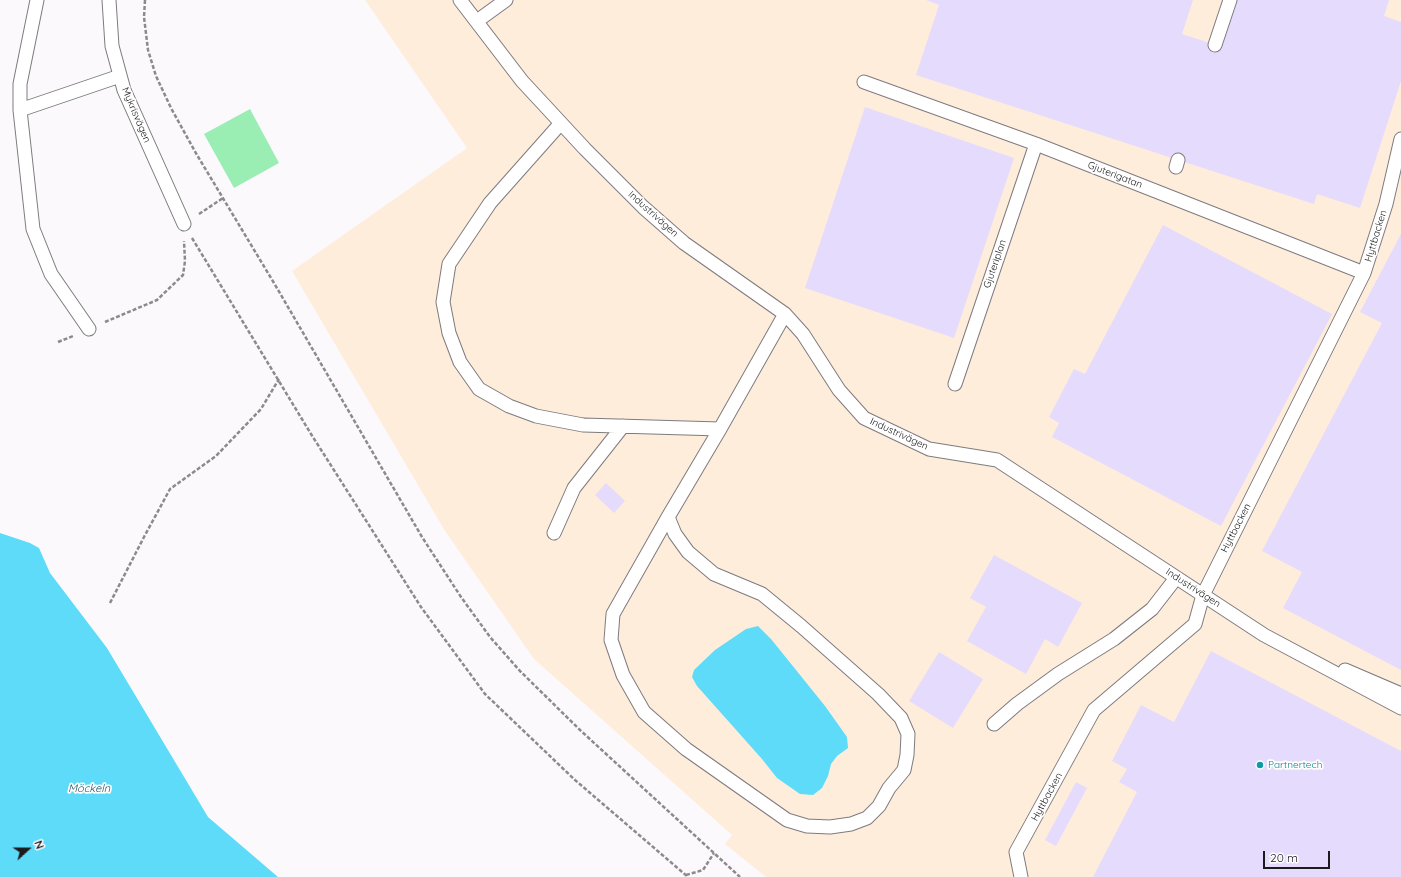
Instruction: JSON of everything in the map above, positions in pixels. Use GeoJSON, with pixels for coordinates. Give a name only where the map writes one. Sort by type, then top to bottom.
{"type":"FeatureCollection","features":[{"type":"Feature","properties":{"kind":"lane"},"geometry":{"type":"LineString","coordinates":[[37,0],[20,84],[20,110],[33,229],[51,274],[89,329]]}},
{"type":"Feature","properties":{"kind":"lane","name":"Mykrisvägen"},"geometry":{"type":"LineString","coordinates":[[109,0],[112,46],[124,90],[184,224]]}},
{"type":"Feature","properties":{"kind":"lane","name":"Industrivägen"},"geometry":{"type":"LineString","coordinates":[[460,0],[522,81],[585,149],[643,207],[678,238],[786,314],[803,334],[839,390],[864,418],[929,449],[997,460],[1264,635],[1401,708]]}},
{"type":"Feature","properties":{"kind":"lane"},"geometry":{"type":"LineString","coordinates":[[477,21],[506,0]]}},
{"type":"Feature","properties":{"kind":"lane"},"geometry":{"type":"LineString","coordinates":[[1215,45],[1230,0]]}},
{"type":"Feature","properties":{"kind":"lane"},"geometry":{"type":"LineString","coordinates":[[20,110],[120,76]]}},
{"type":"Feature","properties":{"kind":"lane","name":"Gjuterigatan"},"geometry":{"type":"LineString","coordinates":[[864,82],[1036,144],[1364,273]]}},
{"type":"Feature","properties":{"kind":"lane"},"geometry":{"type":"LineString","coordinates":[[561,123],[490,202],[449,264],[443,302],[449,333],[460,362],[479,389],[509,406],[536,416],[583,425],[720,429]]}},
{"type":"Feature","properties":{"kind":"lane","name":"Hyttbacken"},"geometry":{"type":"LineString","coordinates":[[1021,877],[1016,852],[1094,710],[1195,624],[1203,595],[1364,273],[1386,204],[1401,139]]}},
{"type":"Feature","properties":{"kind":"lane","name":"Gjuteriplan"},"geometry":{"type":"LineString","coordinates":[[955,384],[1036,144]]}},
{"type":"Feature","properties":{"kind":"lane"},"geometry":{"type":"LineString","coordinates":[[668,517],[675,534],[688,552],[714,574],[762,594],[878,694],[902,718],[908,734],[907,755],[904,770],[889,788],[879,806],[867,818],[851,824],[830,827],[807,826],[787,820],[686,749],[644,712],[623,675],[611,640],[614,614],[668,517],[786,314]]}},
{"type":"Feature","properties":{"kind":"lane"},"geometry":{"type":"LineString","coordinates":[[554,533],[574,488],[624,426]]}},
{"type":"Feature","properties":{"kind":"lane"},"geometry":{"type":"LineString","coordinates":[[994,724],[1017,704],[1058,674],[1114,639],[1152,609],[1176,578]]}},
{"type":"Feature","properties":{"kind":"lane"},"geometry":{"type":"LineString","coordinates":[[1277,642],[1401,694]]}},
{"type":"Feature","properties":{"kind":"path"},"geometry":{"type":"LineString","coordinates":[[145,0],[144,17],[148,50],[156,76],[171,108],[422,537],[461,597],[490,637],[520,671],[580,730],[740,877]]}},
{"type":"Feature","properties":{"kind":"path"},"geometry":{"type":"LineString","coordinates":[[184,224],[223,198]]}},
{"type":"Feature","properties":{"kind":"path"},"geometry":{"type":"LineString","coordinates":[[58,342],[157,300],[183,275],[185,261],[184,224]]}},
{"type":"Feature","properties":{"kind":"path"},"geometry":{"type":"LineString","coordinates":[[184,224],[311,434],[421,606],[485,694],[575,780],[687,876],[702,870],[714,853]]}},
{"type":"Feature","properties":{"kind":"path"},"geometry":{"type":"LineString","coordinates":[[110,603],[170,489],[216,456],[261,409],[279,379]]}},
{"type":"Feature","properties":{"kind":"shaded area"},"geometry":{"type":"Polygon","coordinates":[[[365,0],[1401,0],[1401,877],[766,877],[725,844],[732,835],[534,659],[445,531],[292,271],[467,148],[365,0]]]}},
{"type":"Feature","properties":{"kind":"green space"},"geometry":{"type":"Polygon","coordinates":[[[250,109],[279,163],[234,188],[204,134],[250,109]]]}},
{"type":"Feature","properties":{"kind":"water","name":"Möckeln"},"geometry":{"type":"Polygon","coordinates":[[[0,533],[30,543],[39,548],[50,573],[107,648],[208,817],[278,877],[0,877],[0,533]]]}},
{"type":"Feature","properties":{"kind":"water"},"geometry":{"type":"Polygon","coordinates":[[[758,626],[771,639],[825,706],[847,737],[848,748],[837,756],[831,764],[828,776],[822,788],[813,795],[800,794],[777,778],[697,686],[692,677],[694,670],[715,650],[746,629],[758,626]]]}},
{"type":"Feature","properties":{"kind":"building"},"geometry":{"type":"Polygon","coordinates":[[[926,0],[1193,0],[1182,34],[1222,47],[1237,0],[1389,0],[1384,16],[1401,22],[1401,81],[1360,208],[1317,194],[1314,204],[916,75],[939,5],[926,0]]]}},
{"type":"Feature","properties":{"kind":"building"},"geometry":{"type":"Polygon","coordinates":[[[865,107],[1014,158],[954,338],[805,288],[865,107]]]}},
{"type":"Feature","properties":{"kind":"building"},"geometry":{"type":"Polygon","coordinates":[[[1163,225],[1332,314],[1221,526],[1052,437],[1059,423],[1049,417],[1074,369],[1085,374],[1163,225]]]}},
{"type":"Feature","properties":{"kind":"building"},"geometry":{"type":"Polygon","coordinates":[[[1401,234],[1401,670],[1283,608],[1302,572],[1262,551],[1382,323],[1360,312],[1401,234]]]}},
{"type":"Feature","properties":{"kind":"building"},"geometry":{"type":"Polygon","coordinates":[[[606,483],[625,501],[614,513],[595,495],[606,483]]]}},
{"type":"Feature","properties":{"kind":"building"},"geometry":{"type":"Polygon","coordinates":[[[994,555],[1082,603],[1058,647],[1045,639],[1026,674],[967,641],[986,607],[970,598],[994,555]]]}},
{"type":"Feature","properties":{"kind":"building","name":"Partnertech"},"geometry":{"type":"Polygon","coordinates":[[[1211,651],[1401,751],[1401,877],[1093,877],[1137,792],[1119,782],[1127,769],[1112,761],[1141,705],[1174,722],[1211,651]]]}},
{"type":"Feature","properties":{"kind":"building"},"geometry":{"type":"Polygon","coordinates":[[[939,652],[983,679],[953,728],[909,701],[939,652]]]}},
{"type":"Feature","properties":{"kind":"building"},"geometry":{"type":"Polygon","coordinates":[[[1076,782],[1087,788],[1056,846],[1045,840],[1076,782]]]}},
{"type":"Feature","properties":{"kind":"place","name":"Partnertech"},"geometry":{"type":"Point","coordinates":[1260,765]}}]}
